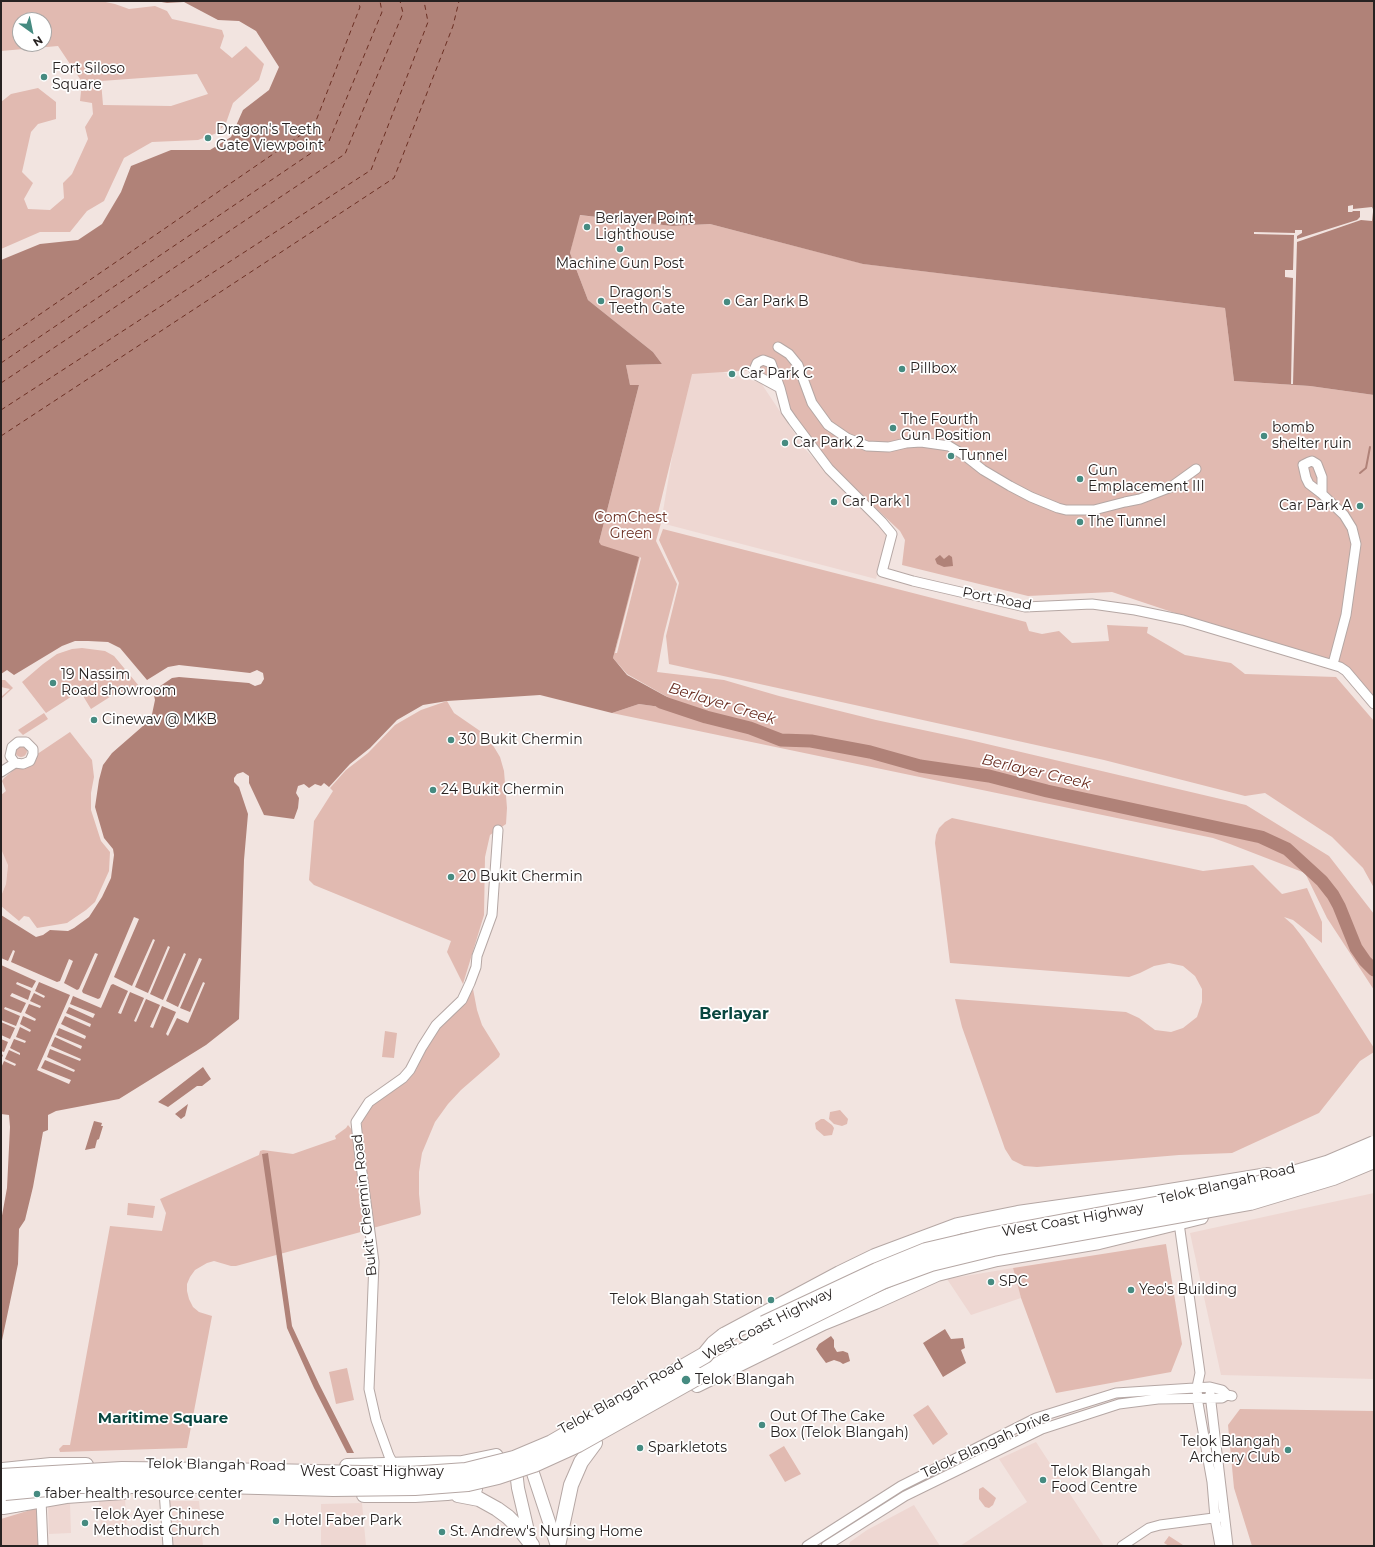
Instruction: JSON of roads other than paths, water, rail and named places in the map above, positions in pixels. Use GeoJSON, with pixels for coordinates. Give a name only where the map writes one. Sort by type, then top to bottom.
{"type":"FeatureCollection","features":[{"type":"Feature","properties":{"kind":"highway","name":"West Coast Highway"},"geometry":{"type":"LineString","coordinates":[[1,1477],[122,1470],[409,1475],[466,1471],[514,1459],[552,1443],[706,1355],[776,1318],[877,1270],[926,1251],[990,1236],[1246,1188],[1327,1164],[1374,1144]]}},
{"type":"Feature","properties":{"kind":"highway","name":"West Coast Highway"},"geometry":{"type":"LineString","coordinates":[[1,1492],[80,1484],[221,1485],[333,1488],[415,1487],[468,1483],[498,1476],[534,1464],[578,1444],[768,1337],[882,1282],[930,1263],[993,1248],[1250,1202],[1333,1177],[1374,1160]]}},
{"type":"Feature","properties":{"kind":"highway"},"geometry":{"type":"LineString","coordinates":[[706,1355],[714,1344],[724,1336],[840,1274],[875,1257],[958,1226],[1018,1214],[1112,1201],[1274,1175]]}},
{"type":"Feature","properties":{"kind":"highway"},"geometry":{"type":"LineString","coordinates":[[1,1485],[173,1470],[210,1465]]}},
{"type":"Feature","properties":{"kind":"main road","name":"Telok Blangah Road"},"geometry":{"type":"LineString","coordinates":[[1,1470],[67,1465],[128,1464],[394,1466],[462,1463],[519,1451],[581,1420],[729,1336],[844,1280],[926,1247],[1274,1175],[1328,1158],[1374,1136]]}},
{"type":"Feature","properties":{"kind":"main road"},"geometry":{"type":"LineString","coordinates":[[1357,1145],[1364,1160],[1361,1172]]}},
{"type":"Feature","properties":{"kind":"main road","name":"Telok Blangah Road"},"geometry":{"type":"LineString","coordinates":[[6,1505],[106,1493],[164,1491],[415,1495],[447,1493],[474,1489],[517,1478],[595,1443],[652,1408],[823,1323],[938,1274],[997,1259],[1099,1242],[1179,1223],[1343,1180],[1374,1166]]}},
{"type":"Feature","properties":{"kind":"main road"},"geometry":{"type":"LineString","coordinates":[[1033,1225],[1035,1244],[1041,1251]]}},
{"type":"Feature","properties":{"kind":"main road"},"geometry":{"type":"LineString","coordinates":[[635,1390],[635,1397],[639,1403],[645,1407],[652,1408]]}},
{"type":"Feature","properties":{"kind":"main road"},"geometry":{"type":"LineString","coordinates":[[558,1546],[571,1486],[581,1462],[595,1443]]}},
{"type":"Feature","properties":{"kind":"main road"},"geometry":{"type":"LineString","coordinates":[[519,1451],[532,1472],[558,1546]]}},
{"type":"Feature","properties":{"kind":"main road"},"geometry":{"type":"LineString","coordinates":[[519,1451],[517,1478],[532,1545]]}},
{"type":"Feature","properties":{"kind":"main road"},"geometry":{"type":"LineString","coordinates":[[447,1493],[479,1499],[497,1509],[518,1527],[532,1545]]}},
{"type":"Feature","properties":{"kind":"street"},"geometry":{"type":"LineString","coordinates":[[778,347],[789,354],[798,365],[812,403],[828,425],[846,438],[867,446],[889,447],[906,443],[921,442],[949,446],[964,455],[983,470],[1010,486],[1031,497],[1062,509],[1094,510],[1140,499],[1171,487],[1196,469]]}},
{"type":"Feature","properties":{"kind":"street"},"geometry":{"type":"LineString","coordinates":[[764,379],[771,376],[773,368],[771,363],[766,360],[757,363],[754,370],[755,374],[759,378],[764,379],[780,388]]}},
{"type":"Feature","properties":{"kind":"street","name":"Port Road"},"geometry":{"type":"LineString","coordinates":[[773,368],[786,411],[829,469],[892,534],[882,572],[1026,607],[1092,604],[1170,617],[1300,656],[1333,664]]}},
{"type":"Feature","properties":{"kind":"street"},"geometry":{"type":"LineString","coordinates":[[1322,494],[1344,515],[1352,528],[1356,544],[1346,615],[1333,664],[1346,671],[1374,704]]}},
{"type":"Feature","properties":{"kind":"street"},"geometry":{"type":"LineString","coordinates":[[1,772],[16,763]]}},
{"type":"Feature","properties":{"kind":"street","name":"Bukit Chermin Road"},"geometry":{"type":"LineString","coordinates":[[415,1495],[405,1486],[389,1456],[376,1420],[369,1388],[374,1262],[356,1122],[370,1102],[402,1078],[410,1070],[436,1025],[462,1000],[468,989],[476,967],[477,956],[492,915],[498,830]]}},
{"type":"Feature","properties":{"kind":"street"},"geometry":{"type":"LineString","coordinates":[[1179,1223],[1200,1373],[1197,1387],[1197,1399],[1219,1517],[1228,1546]]}},
{"type":"Feature","properties":{"kind":"street"},"geometry":{"type":"LineString","coordinates":[[1200,1373],[1210,1387],[1219,1476],[1223,1497],[1219,1517],[1220,1546]]}},
{"type":"Feature","properties":{"kind":"street","name":"Telok Blangah Drive"},"geometry":{"type":"LineString","coordinates":[[807,1546],[901,1486],[1036,1418],[1116,1394],[1210,1387],[1222,1390],[1229,1396],[1211,1399],[1158,1399],[1119,1404],[1042,1429],[905,1496],[837,1543],[826,1546]]}},
{"type":"Feature","properties":{"kind":"street"},"geometry":{"type":"LineString","coordinates":[[164,1491],[168,1546]]}},
{"type":"Feature","properties":{"kind":"street"},"geometry":{"type":"LineString","coordinates":[[41,1500],[43,1546]]}},
{"type":"Feature","properties":{"kind":"street"},"geometry":{"type":"LineString","coordinates":[[1122,1546],[1149,1528],[1160,1525],[1219,1517]]}},
{"type":"Feature","properties":{"kind":"street"},"geometry":{"type":"LineString","coordinates":[[829,1531],[837,1543]]}},
{"type":"Feature","properties":{"kind":"waterway"},"geometry":{"type":"LineString","coordinates":[[1360,473],[1366,468],[1370,447]]}},
{"type":"Feature","properties":{"kind":"waterway","name":"Berlayer Creek"},"geometry":{"type":"LineString","coordinates":[[661,702],[706,717],[750,728],[781,740],[811,741],[870,752],[920,766],[989,776],[1047,791],[1261,837],[1287,849],[1322,881],[1333,895],[1339,906],[1356,948],[1365,961],[1374,970]]}},
{"type":"Feature","properties":{"kind":"place","name":"Fort Siloso Square"},"geometry":{"type":"Point","coordinates":[44,77]}},
{"type":"Feature","properties":{"kind":"place","name":"Dragon's Teeth Gate Viewpoint"},"geometry":{"type":"Point","coordinates":[208,138]}},
{"type":"Feature","properties":{"kind":"place","name":"Berlayer Point Lighthouse"},"geometry":{"type":"Point","coordinates":[587,227]}},
{"type":"Feature","properties":{"kind":"place","name":"Machine Gun Post"},"geometry":{"type":"Point","coordinates":[620,249]}},
{"type":"Feature","properties":{"kind":"place","name":"Dragon's Teeth Gate"},"geometry":{"type":"Point","coordinates":[601,301]}},
{"type":"Feature","properties":{"kind":"place","name":"Car Park B"},"geometry":{"type":"Point","coordinates":[727,302]}},
{"type":"Feature","properties":{"kind":"place","name":"Pillbox"},"geometry":{"type":"Point","coordinates":[902,369]}},
{"type":"Feature","properties":{"kind":"place","name":"Car Park C"},"geometry":{"type":"Point","coordinates":[732,374]}},
{"type":"Feature","properties":{"kind":"place","name":"The Fourth Gun Position"},"geometry":{"type":"Point","coordinates":[893,428]}},
{"type":"Feature","properties":{"kind":"place","name":"bomb shelter ruin"},"geometry":{"type":"Point","coordinates":[1264,436]}},
{"type":"Feature","properties":{"kind":"place","name":"Car Park 2"},"geometry":{"type":"Point","coordinates":[785,443]}},
{"type":"Feature","properties":{"kind":"place","name":"Tunnel"},"geometry":{"type":"Point","coordinates":[951,456]}},
{"type":"Feature","properties":{"kind":"place","name":"Gun Emplacement III"},"geometry":{"type":"Point","coordinates":[1080,479]}},
{"type":"Feature","properties":{"kind":"place","name":"Car Park 1"},"geometry":{"type":"Point","coordinates":[834,502]}},
{"type":"Feature","properties":{"kind":"place","name":"Car Park A"},"geometry":{"type":"Point","coordinates":[1360,506]}},
{"type":"Feature","properties":{"kind":"place","name":"The Tunnel"},"geometry":{"type":"Point","coordinates":[1080,522]}},
{"type":"Feature","properties":{"kind":"place","name":"19 Nassim Road showroom"},"geometry":{"type":"Point","coordinates":[53,683]}},
{"type":"Feature","properties":{"kind":"place","name":"Cinewav @ MKB"},"geometry":{"type":"Point","coordinates":[94,720]}},
{"type":"Feature","properties":{"kind":"place","name":"30 Bukit Chermin"},"geometry":{"type":"Point","coordinates":[451,740]}},
{"type":"Feature","properties":{"kind":"place","name":"24 Bukit Chermin"},"geometry":{"type":"Point","coordinates":[433,790]}},
{"type":"Feature","properties":{"kind":"place","name":"20 Bukit Chermin"},"geometry":{"type":"Point","coordinates":[451,877]}},
{"type":"Feature","properties":{"kind":"place","name":"SPC"},"geometry":{"type":"Point","coordinates":[991,1282]}},
{"type":"Feature","properties":{"kind":"place","name":"Yeo's Building"},"geometry":{"type":"Point","coordinates":[1131,1290]}},
{"type":"Feature","properties":{"kind":"place","name":"Telok Blangah Station"},"geometry":{"type":"Point","coordinates":[771,1300]}},
{"type":"Feature","properties":{"kind":"place","name":"Telok Blangah"},"geometry":{"type":"Point","coordinates":[686,1380]}},
{"type":"Feature","properties":{"kind":"place","name":"Out Of The Cake Box (Telok Blangah)"},"geometry":{"type":"Point","coordinates":[762,1425]}},
{"type":"Feature","properties":{"kind":"place","name":"Sparkletots"},"geometry":{"type":"Point","coordinates":[640,1448]}},
{"type":"Feature","properties":{"kind":"place","name":"Telok Blangah Archery Club"},"geometry":{"type":"Point","coordinates":[1288,1450]}},
{"type":"Feature","properties":{"kind":"place","name":"Telok Blangah Food Centre"},"geometry":{"type":"Point","coordinates":[1043,1480]}},
{"type":"Feature","properties":{"kind":"place","name":"faber health resource center"},"geometry":{"type":"Point","coordinates":[37,1494]}},
{"type":"Feature","properties":{"kind":"place","name":"Hotel Faber Park"},"geometry":{"type":"Point","coordinates":[276,1521]}},
{"type":"Feature","properties":{"kind":"place","name":"Telok Ayer Chinese Methodist Church"},"geometry":{"type":"Point","coordinates":[85,1523]}},
{"type":"Feature","properties":{"kind":"place","name":"St. Andrew's Nursing Home"},"geometry":{"type":"Point","coordinates":[442,1532]}},
{"type":"Feature","properties":{"kind":"district","name":"Berlayar"},"geometry":{"type":"Point","coordinates":[734,1014]}},
{"type":"Feature","properties":{"kind":"district","name":"Maritime Square"},"geometry":{"type":"Point","coordinates":[163,1419]}},
{"type":"Feature","properties":{"kind":"park label","name":"ComChest Green"},"geometry":{"type":"Point","coordinates":[631,526]}}]}
